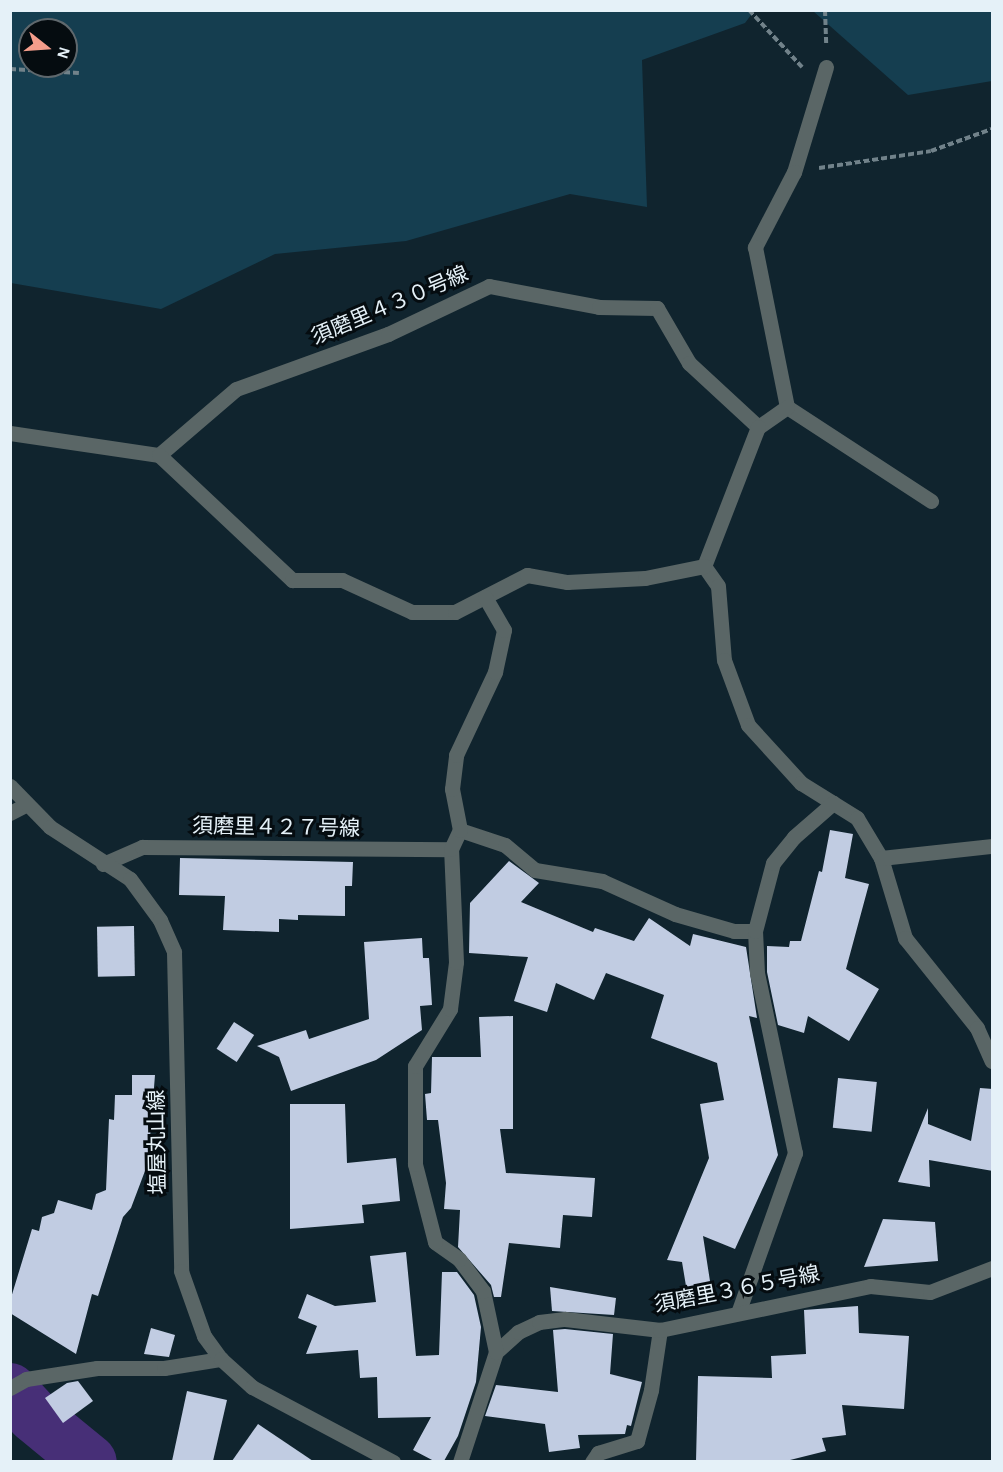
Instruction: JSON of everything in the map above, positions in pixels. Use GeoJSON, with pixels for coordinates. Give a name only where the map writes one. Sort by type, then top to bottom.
{"type":"FeatureCollection","features":[{"type":"Feature","properties":{"kind":"street"},"geometry":{"type":"LineString","coordinates":[[826,67],[794,172],[755,247],[787,407],[931,501]]}},
{"type":"Feature","properties":{"kind":"street","name":"須磨里４３０号線"},"geometry":{"type":"LineString","coordinates":[[159,455],[236,389],[388,334],[489,286],[599,307],[657,308],[689,363],[758,427]]}},
{"type":"Feature","properties":{"kind":"street"},"geometry":{"type":"LineString","coordinates":[[704,566],[758,427],[787,407]]}},
{"type":"Feature","properties":{"kind":"street"},"geometry":{"type":"LineString","coordinates":[[10,433],[159,455],[292,580],[342,580],[412,612],[455,612],[527,575],[567,582],[645,578],[704,566]]}},
{"type":"Feature","properties":{"kind":"street"},"geometry":{"type":"LineString","coordinates":[[704,566],[718,586],[724,660],[748,725],[801,783],[857,818],[881,858],[905,938],[977,1028],[993,1061]]}},
{"type":"Feature","properties":{"kind":"street"},"geometry":{"type":"LineString","coordinates":[[460,1461],[496,1352],[483,1291],[459,1259],[435,1242],[415,1164],[415,1066],[450,1009],[456,962],[451,849],[460,830],[453,789],[456,755],[495,672],[504,630],[485,597]]}},
{"type":"Feature","properties":{"kind":"street","name":"塩屋丸山線"},"geometry":{"type":"LineString","coordinates":[[10,786],[25,805],[103,864],[130,879],[160,920],[174,952],[182,1271],[194,1315],[221,1359],[252,1387],[393,1461]]}},
{"type":"Feature","properties":{"kind":"street"},"geometry":{"type":"LineString","coordinates":[[738,1313],[795,1153],[757,973],[755,931],[773,863],[794,837],[833,803]]}},
{"type":"Feature","properties":{"kind":"street"},"geometry":{"type":"LineString","coordinates":[[10,813],[25,805]]}},
{"type":"Feature","properties":{"kind":"street"},"geometry":{"type":"LineString","coordinates":[[460,830],[505,845],[535,870],[602,881],[675,914],[734,931],[755,931]]}},
{"type":"Feature","properties":{"kind":"street"},"geometry":{"type":"LineString","coordinates":[[881,858],[993,846]]}},
{"type":"Feature","properties":{"kind":"street","name":"須磨里４２７号線"},"geometry":{"type":"LineString","coordinates":[[103,864],[142,847],[451,849]]}},
{"type":"Feature","properties":{"kind":"street","name":"須磨里３６５号線"},"geometry":{"type":"LineString","coordinates":[[496,1352],[519,1332],[539,1322],[565,1319],[660,1330],[870,1286],[930,1292],[993,1268]]}},
{"type":"Feature","properties":{"kind":"street"},"geometry":{"type":"LineString","coordinates":[[592,1461],[598,1453],[637,1441],[651,1390],[660,1330]]}},
{"type":"Feature","properties":{"kind":"street"},"geometry":{"type":"LineString","coordinates":[[10,1388],[26,1379],[97,1368],[164,1368],[221,1359]]}},
{"type":"Feature","properties":{"kind":"path"},"geometry":{"type":"LineString","coordinates":[[749,10],[820,87]]}},
{"type":"Feature","properties":{"kind":"path"},"geometry":{"type":"LineString","coordinates":[[825,10],[826,67]]}},
{"type":"Feature","properties":{"kind":"path"},"geometry":{"type":"LineString","coordinates":[[10,69],[79,74]]}},
{"type":"Feature","properties":{"kind":"path"},"geometry":{"type":"LineString","coordinates":[[794,172],[931,151],[993,129]]}},
{"type":"Feature","properties":{"kind":"shaded area"},"geometry":{"type":"Polygon","coordinates":[[[11,10],[754,11],[745,23],[642,60],[647,207],[570,194],[406,241],[275,254],[161,309],[11,283],[11,10]]]}},
{"type":"Feature","properties":{"kind":"shaded area"},"geometry":{"type":"Polygon","coordinates":[[[813,11],[992,11],[992,81],[908,95],[813,11]]]}},
{"type":"Feature","properties":{"kind":"building"},"geometry":{"type":"Polygon","coordinates":[[[830,830],[853,834],[845,878],[869,884],[846,969],[879,989],[849,1041],[808,1016],[804,1033],[778,1025],[767,972],[767,946],[789,947],[790,941],[801,941],[819,871],[822,872],[830,830]]]}},
{"type":"Feature","properties":{"kind":"building"},"geometry":{"type":"Polygon","coordinates":[[[180,858],[353,862],[352,886],[345,886],[345,916],[298,915],[298,920],[279,919],[279,932],[223,930],[225,896],[179,895],[180,858]]]}},
{"type":"Feature","properties":{"kind":"building"},"geometry":{"type":"Polygon","coordinates":[[[509,861],[539,883],[521,902],[593,932],[595,928],[634,941],[649,918],[690,946],[693,934],[746,947],[757,1018],[749,1016],[778,1155],[735,1249],[703,1236],[712,1294],[688,1298],[682,1262],[667,1260],[709,1158],[700,1104],[724,1100],[717,1063],[651,1038],[664,995],[606,973],[594,1000],[556,983],[547,1012],[514,1001],[528,957],[469,953],[470,903],[509,861]]]}},
{"type":"Feature","properties":{"kind":"building"},"geometry":{"type":"Polygon","coordinates":[[[134,926],[135,976],[98,977],[97,927],[134,926]]]}},
{"type":"Feature","properties":{"kind":"building"},"geometry":{"type":"Polygon","coordinates":[[[422,938],[423,958],[429,958],[432,1005],[420,1006],[422,1030],[376,1060],[291,1091],[279,1057],[257,1046],[306,1030],[309,1039],[369,1019],[364,942],[422,938]]]}},
{"type":"Feature","properties":{"kind":"building"},"geometry":{"type":"Polygon","coordinates":[[[513,1016],[513,1129],[500,1129],[506,1173],[595,1178],[592,1217],[563,1215],[560,1248],[509,1243],[501,1297],[494,1297],[491,1285],[458,1247],[460,1210],[444,1209],[446,1183],[438,1120],[427,1120],[425,1094],[431,1093],[432,1057],[481,1057],[479,1017],[513,1016]]]}},
{"type":"Feature","properties":{"kind":"building"},"geometry":{"type":"Polygon","coordinates":[[[234,1022],[254,1035],[237,1062],[217,1049],[234,1022]]]}},
{"type":"Feature","properties":{"kind":"building"},"geometry":{"type":"Polygon","coordinates":[[[132,1075],[155,1075],[148,1163],[131,1208],[123,1217],[98,1296],[92,1294],[76,1354],[10,1313],[10,1301],[32,1229],[39,1231],[42,1217],[54,1213],[58,1200],[92,1210],[96,1194],[106,1190],[109,1119],[114,1120],[115,1095],[132,1095],[132,1075]]]}},
{"type":"Feature","properties":{"kind":"building"},"geometry":{"type":"Polygon","coordinates":[[[838,1078],[877,1082],[872,1132],[833,1128],[838,1078]]]}},
{"type":"Feature","properties":{"kind":"building"},"geometry":{"type":"Polygon","coordinates":[[[980,1088],[993,1089],[993,1171],[929,1160],[930,1187],[898,1182],[928,1108],[928,1124],[971,1141],[980,1088]]]}},
{"type":"Feature","properties":{"kind":"building"},"geometry":{"type":"Polygon","coordinates":[[[290,1104],[345,1104],[347,1163],[396,1158],[400,1201],[362,1205],[364,1223],[290,1229],[290,1104]]]}},
{"type":"Feature","properties":{"kind":"building"},"geometry":{"type":"Polygon","coordinates":[[[883,1219],[935,1222],[938,1261],[864,1267],[883,1219]]]}},
{"type":"Feature","properties":{"kind":"building"},"geometry":{"type":"Polygon","coordinates":[[[406,1252],[416,1356],[439,1355],[442,1272],[457,1272],[474,1295],[481,1327],[476,1382],[458,1436],[444,1461],[434,1461],[413,1450],[431,1417],[378,1418],[377,1377],[360,1378],[358,1350],[306,1354],[317,1326],[298,1318],[307,1294],[335,1306],[376,1302],[370,1256],[406,1252]]]}},
{"type":"Feature","properties":{"kind":"building"},"geometry":{"type":"Polygon","coordinates":[[[550,1287],[616,1298],[614,1315],[552,1311],[550,1287]]]}},
{"type":"Feature","properties":{"kind":"building"},"geometry":{"type":"Polygon","coordinates":[[[858,1306],[859,1333],[909,1336],[904,1409],[842,1405],[846,1435],[822,1438],[826,1451],[786,1461],[696,1461],[698,1376],[772,1378],[771,1356],[806,1354],[804,1310],[858,1306]]]}},
{"type":"Feature","properties":{"kind":"building"},"geometry":{"type":"Polygon","coordinates":[[[151,1328],[175,1335],[169,1357],[144,1354],[151,1328]]]}},
{"type":"Feature","properties":{"kind":"building"},"geometry":{"type":"Polygon","coordinates":[[[553,1330],[613,1334],[610,1374],[642,1382],[631,1426],[627,1425],[625,1434],[578,1435],[580,1448],[549,1452],[545,1424],[485,1416],[496,1385],[558,1392],[553,1330]]]}},
{"type":"Feature","properties":{"kind":"building"},"geometry":{"type":"Polygon","coordinates":[[[78,1381],[93,1401],[63,1423],[45,1398],[67,1383],[78,1381]]]}},
{"type":"Feature","properties":{"kind":"building"},"geometry":{"type":"Polygon","coordinates":[[[187,1391],[227,1400],[213,1461],[172,1461],[187,1391]]]}},
{"type":"Feature","properties":{"kind":"building"},"geometry":{"type":"Polygon","coordinates":[[[258,1424],[313,1461],[232,1461],[258,1424]]]}},
{"type":"Feature","properties":{"kind":"waterway"},"geometry":{"type":"LineString","coordinates":[[10,1390],[34,1416],[90,1462]]}}]}
